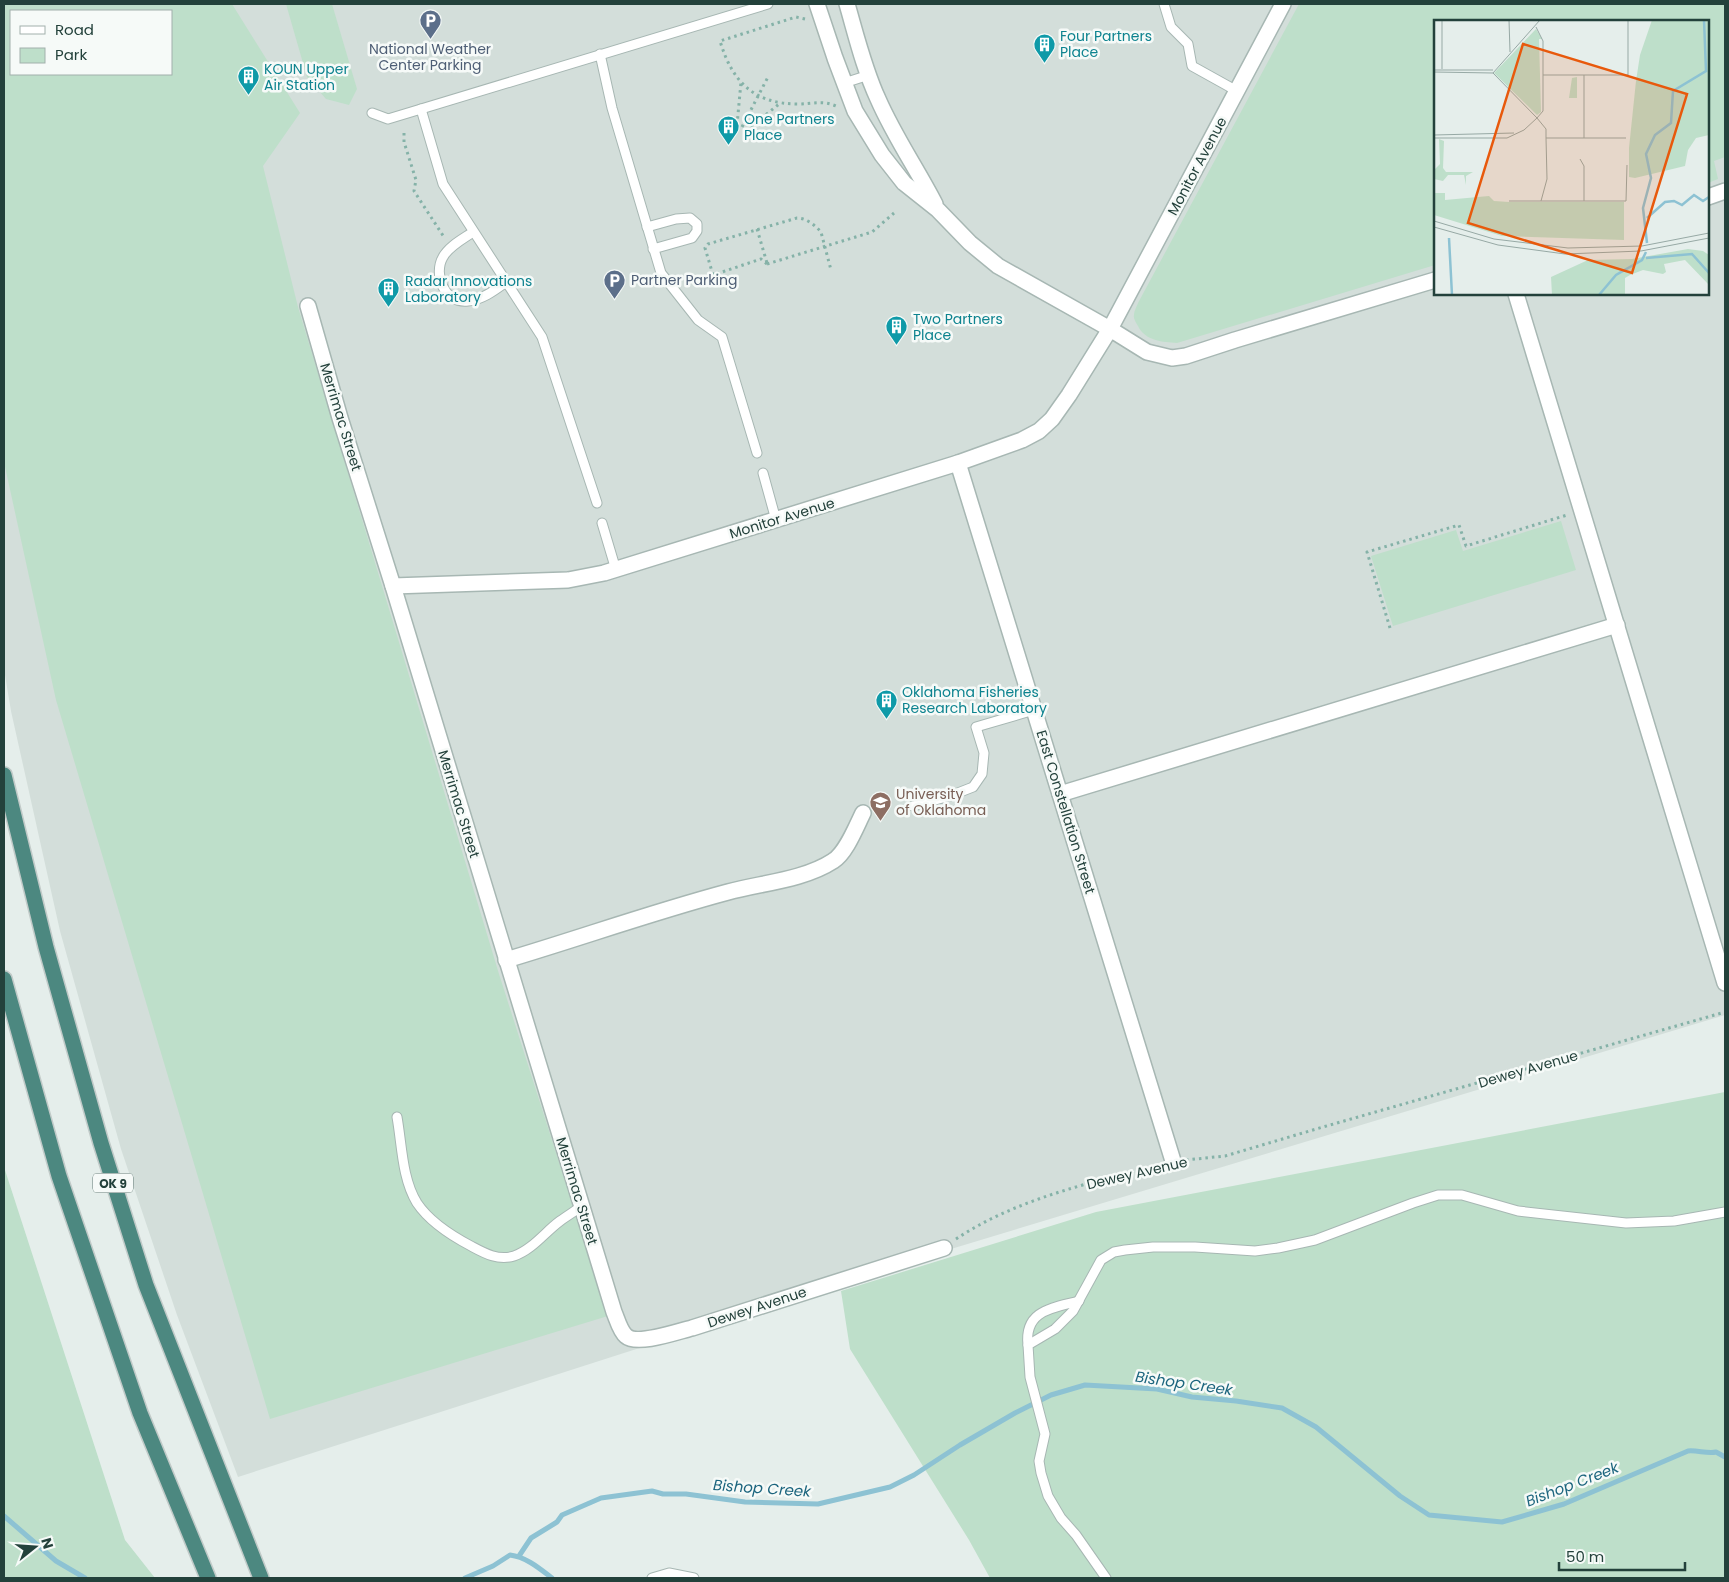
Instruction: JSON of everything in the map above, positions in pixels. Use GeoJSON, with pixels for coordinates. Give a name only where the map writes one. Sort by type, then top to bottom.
{"type":"FeatureCollection","features":[{"type":"Feature","properties":{"kind":"highway","name":"OK 9"},"geometry":{"type":"LineString","coordinates":[[4,775],[46,947],[104,1153],[146,1284],[261,1578]]}},
{"type":"Feature","properties":{"kind":"highway"},"geometry":{"type":"LineString","coordinates":[[4,978],[59,1176],[137,1404],[208,1578]]}},
{"type":"Feature","properties":{"kind":"street"},"geometry":{"type":"LineString","coordinates":[[817,4],[855,111],[882,155],[904,183],[938,210],[970,243],[998,266],[1147,352],[1172,358],[1186,356],[1434,280]]}},
{"type":"Feature","properties":{"kind":"street"},"geometry":{"type":"LineString","coordinates":[[847,4],[877,97],[890,126],[918,171],[938,210]]}},
{"type":"Feature","properties":{"kind":"street","name":"Monitor Avenue"},"geometry":{"type":"LineString","coordinates":[[393,586],[568,580],[616,570],[958,463],[999,449],[1039,432],[1052,419],[1069,396],[1110,329],[1283,4]]}},
{"type":"Feature","properties":{"kind":"street"},"geometry":{"type":"LineString","coordinates":[[1709,196],[1725,191]]}},
{"type":"Feature","properties":{"kind":"street"},"geometry":{"type":"LineString","coordinates":[[1516,295],[1725,983]]}},
{"type":"Feature","properties":{"kind":"street","name":"Merrimac Street"},"geometry":{"type":"LineString","coordinates":[[308,306],[340,418],[612,1301]]}},
{"type":"Feature","properties":{"kind":"street","name":"East Constellation Street"},"geometry":{"type":"LineString","coordinates":[[958,463],[1173,1161]]}},
{"type":"Feature","properties":{"kind":"street"},"geometry":{"type":"LineString","coordinates":[[1060,794],[1617,625]]}},
{"type":"Feature","properties":{"kind":"street"},"geometry":{"type":"LineString","coordinates":[[506,960],[727,892],[793,877],[818,869],[835,861],[863,813]]}},
{"type":"Feature","properties":{"kind":"street","name":"Dewey Avenue"},"geometry":{"type":"LineString","coordinates":[[612,1301],[614,1312],[626,1336],[631,1339],[640,1340],[692,1328],[944,1248]]}},
{"type":"Feature","properties":{"kind":"lane"},"geometry":{"type":"LineString","coordinates":[[372,113],[388,119],[768,4]]}},
{"type":"Feature","properties":{"kind":"lane"},"geometry":{"type":"LineString","coordinates":[[1164,4],[1171,26],[1188,44],[1192,66],[1237,91]]}},
{"type":"Feature","properties":{"kind":"lane"},"geometry":{"type":"LineString","coordinates":[[600,54],[612,108],[661,273],[698,320],[722,337],[757,453]]}},
{"type":"Feature","properties":{"kind":"lane"},"geometry":{"type":"LineString","coordinates":[[844,83],[869,75]]}},
{"type":"Feature","properties":{"kind":"lane"},"geometry":{"type":"LineString","coordinates":[[420,109],[443,184],[542,337],[597,503]]}},
{"type":"Feature","properties":{"kind":"lane"},"geometry":{"type":"LineString","coordinates":[[647,227],[676,219],[690,218],[697,224],[697,231],[692,238],[653,249]]}},
{"type":"Feature","properties":{"kind":"lane"},"geometry":{"type":"LineString","coordinates":[[473,232],[447,251],[442,259],[438,268],[443,288],[449,296],[466,302],[481,298],[506,282]]}},
{"type":"Feature","properties":{"kind":"lane"},"geometry":{"type":"LineString","coordinates":[[763,473],[776,520]]}},
{"type":"Feature","properties":{"kind":"lane"},"geometry":{"type":"LineString","coordinates":[[602,523],[616,570]]}},
{"type":"Feature","properties":{"kind":"lane"},"geometry":{"type":"LineString","coordinates":[[913,806],[950,796],[973,787],[982,774],[984,762],[984,753],[976,727],[1034,710]]}},
{"type":"Feature","properties":{"kind":"lane"},"geometry":{"type":"LineString","coordinates":[[397,1117],[406,1172],[417,1203],[432,1220],[490,1256],[515,1256],[582,1206]]}},
{"type":"Feature","properties":{"kind":"lane"},"geometry":{"type":"LineString","coordinates":[[1028,1345],[1056,1329],[1073,1311],[1101,1260],[1114,1252],[1153,1247],[1195,1247],[1255,1251],[1278,1248],[1316,1240],[1438,1195],[1462,1195],[1518,1211],[1626,1223],[1674,1221],[1725,1212]]}},
{"type":"Feature","properties":{"kind":"lane"},"geometry":{"type":"LineString","coordinates":[[1079,1301],[1056,1306],[1036,1316],[1027,1336],[1030,1376],[1046,1434],[1039,1461],[1048,1496],[1061,1518],[1082,1542],[1106,1578]]}},
{"type":"Feature","properties":{"kind":"lane"},"geometry":{"type":"LineString","coordinates":[[652,1578],[669,1573],[694,1578]]}},
{"type":"Feature","properties":{"kind":"path"},"geometry":{"type":"LineString","coordinates":[[802,18],[796,17],[720,41],[727,63],[731,71],[741,82],[758,96],[779,103],[828,102],[840,110]]}},
{"type":"Feature","properties":{"kind":"path"},"geometry":{"type":"LineString","coordinates":[[742,128],[768,77]]}},
{"type":"Feature","properties":{"kind":"path"},"geometry":{"type":"LineString","coordinates":[[737,125],[741,82]]}},
{"type":"Feature","properties":{"kind":"path"},"geometry":{"type":"LineString","coordinates":[[746,131],[779,103]]}},
{"type":"Feature","properties":{"kind":"path"},"geometry":{"type":"LineString","coordinates":[[404,133],[404,142],[416,180],[414,191],[425,205],[444,237]]}},
{"type":"Feature","properties":{"kind":"path"},"geometry":{"type":"LineString","coordinates":[[768,264],[872,232],[894,213]]}},
{"type":"Feature","properties":{"kind":"path"},"geometry":{"type":"LineString","coordinates":[[768,264],[761,259],[713,274],[705,248],[708,244],[802,218],[817,227],[821,232],[831,270]]}},
{"type":"Feature","properties":{"kind":"path"},"geometry":{"type":"LineString","coordinates":[[758,229],[768,264]]}},
{"type":"Feature","properties":{"kind":"path"},"geometry":{"type":"LineString","coordinates":[[1390,628],[1367,552],[1459,525],[1466,546],[1582,510]]}},
{"type":"Feature","properties":{"kind":"path","name":"Dewey Avenue"},"geometry":{"type":"LineString","coordinates":[[944,1248],[976,1226],[1032,1202],[1099,1180],[1173,1161],[1225,1156],[1725,1012]]}},
{"type":"Feature","properties":{"kind":"shaded area","name":"University of Oklahoma"},"geometry":{"type":"Polygon","coordinates":[[[4,4],[1725,4],[1725,1015],[898,1265],[238,1477],[177,1315],[121,1149],[60,931],[11,711],[4,669],[4,4]]]}},
{"type":"Feature","properties":{"kind":"green space"},"geometry":{"type":"Polygon","coordinates":[[[4,4],[232,4],[300,113],[263,166],[298,307],[499,974],[608,1316],[270,1419],[56,700],[4,462],[4,4]]]}},
{"type":"Feature","properties":{"kind":"green space"},"geometry":{"type":"Polygon","coordinates":[[[286,4],[332,4],[357,89],[349,105],[326,99],[307,77],[286,4]]]}},
{"type":"Feature","properties":{"kind":"green space"},"geometry":{"type":"Polygon","coordinates":[[[1299,4],[1725,4],[1725,157],[1714,161],[1718,179],[1709,183],[1709,20],[1434,20],[1434,265],[1177,343],[1150,338],[1141,331],[1134,319],[1134,312],[1299,4]]]}},
{"type":"Feature","properties":{"kind":"green space"},"geometry":{"type":"Polygon","coordinates":[[[1561,521],[1576,570],[1393,626],[1371,556],[1456,530],[1463,551],[1561,521]]]}},
{"type":"Feature","properties":{"kind":"green space"},"geometry":{"type":"Polygon","coordinates":[[[1725,1092],[1725,1578],[990,1578],[969,1540],[850,1349],[841,1291],[1096,1212],[1725,1092]]]}},
{"type":"Feature","properties":{"kind":"green space"},"geometry":{"type":"Polygon","coordinates":[[[4,1167],[125,1540],[155,1578],[4,1578],[4,1167]]]}},
{"type":"Feature","properties":{"kind":"waterway","name":"Bishop Creek"},"geometry":{"type":"LineString","coordinates":[[519,1556],[531,1538],[557,1522],[562,1515],[601,1498],[652,1491],[663,1494],[686,1494],[745,1502],[818,1504],[890,1487],[914,1475],[960,1445],[1015,1413],[1051,1395],[1085,1385],[1157,1389],[1192,1397],[1282,1408],[1316,1427],[1400,1496],[1429,1515],[1502,1522],[1564,1504],[1688,1451],[1716,1452],[1725,1457]]}},
{"type":"Feature","properties":{"kind":"waterway","name":"Bishop Creek"},"geometry":{"type":"LineString","coordinates":[[4,1516],[56,1561],[85,1578]]}},
{"type":"Feature","properties":{"kind":"waterway","name":"Bishop Creek"},"geometry":{"type":"LineString","coordinates":[[465,1578],[493,1566],[510,1555],[527,1561],[552,1578]]}},
{"type":"Feature","properties":{"kind":"place","name":"National Weather Center Parking"},"geometry":{"type":"Point","coordinates":[430,40]}},
{"type":"Feature","properties":{"kind":"place","name":"Four Partners Place"},"geometry":{"type":"Point","coordinates":[1044,63]}},
{"type":"Feature","properties":{"kind":"place","name":"KOUN Upper Air Station"},"geometry":{"type":"Point","coordinates":[248,96]}},
{"type":"Feature","properties":{"kind":"place","name":"One Partners Place"},"geometry":{"type":"Point","coordinates":[728,146]}},
{"type":"Feature","properties":{"kind":"place","name":"Partner Parking"},"geometry":{"type":"Point","coordinates":[615,299]}},
{"type":"Feature","properties":{"kind":"place","name":"Radar Innovations Laboratory"},"geometry":{"type":"Point","coordinates":[389,308]}},
{"type":"Feature","properties":{"kind":"place","name":"Two Partners Place"},"geometry":{"type":"Point","coordinates":[897,346]}},
{"type":"Feature","properties":{"kind":"place","name":"Oklahoma Fisheries Research Laboratory"},"geometry":{"type":"Point","coordinates":[886,719]}},
{"type":"Feature","properties":{"kind":"place","name":"University of Oklahoma"},"geometry":{"type":"Point","coordinates":[880,821]}}]}
